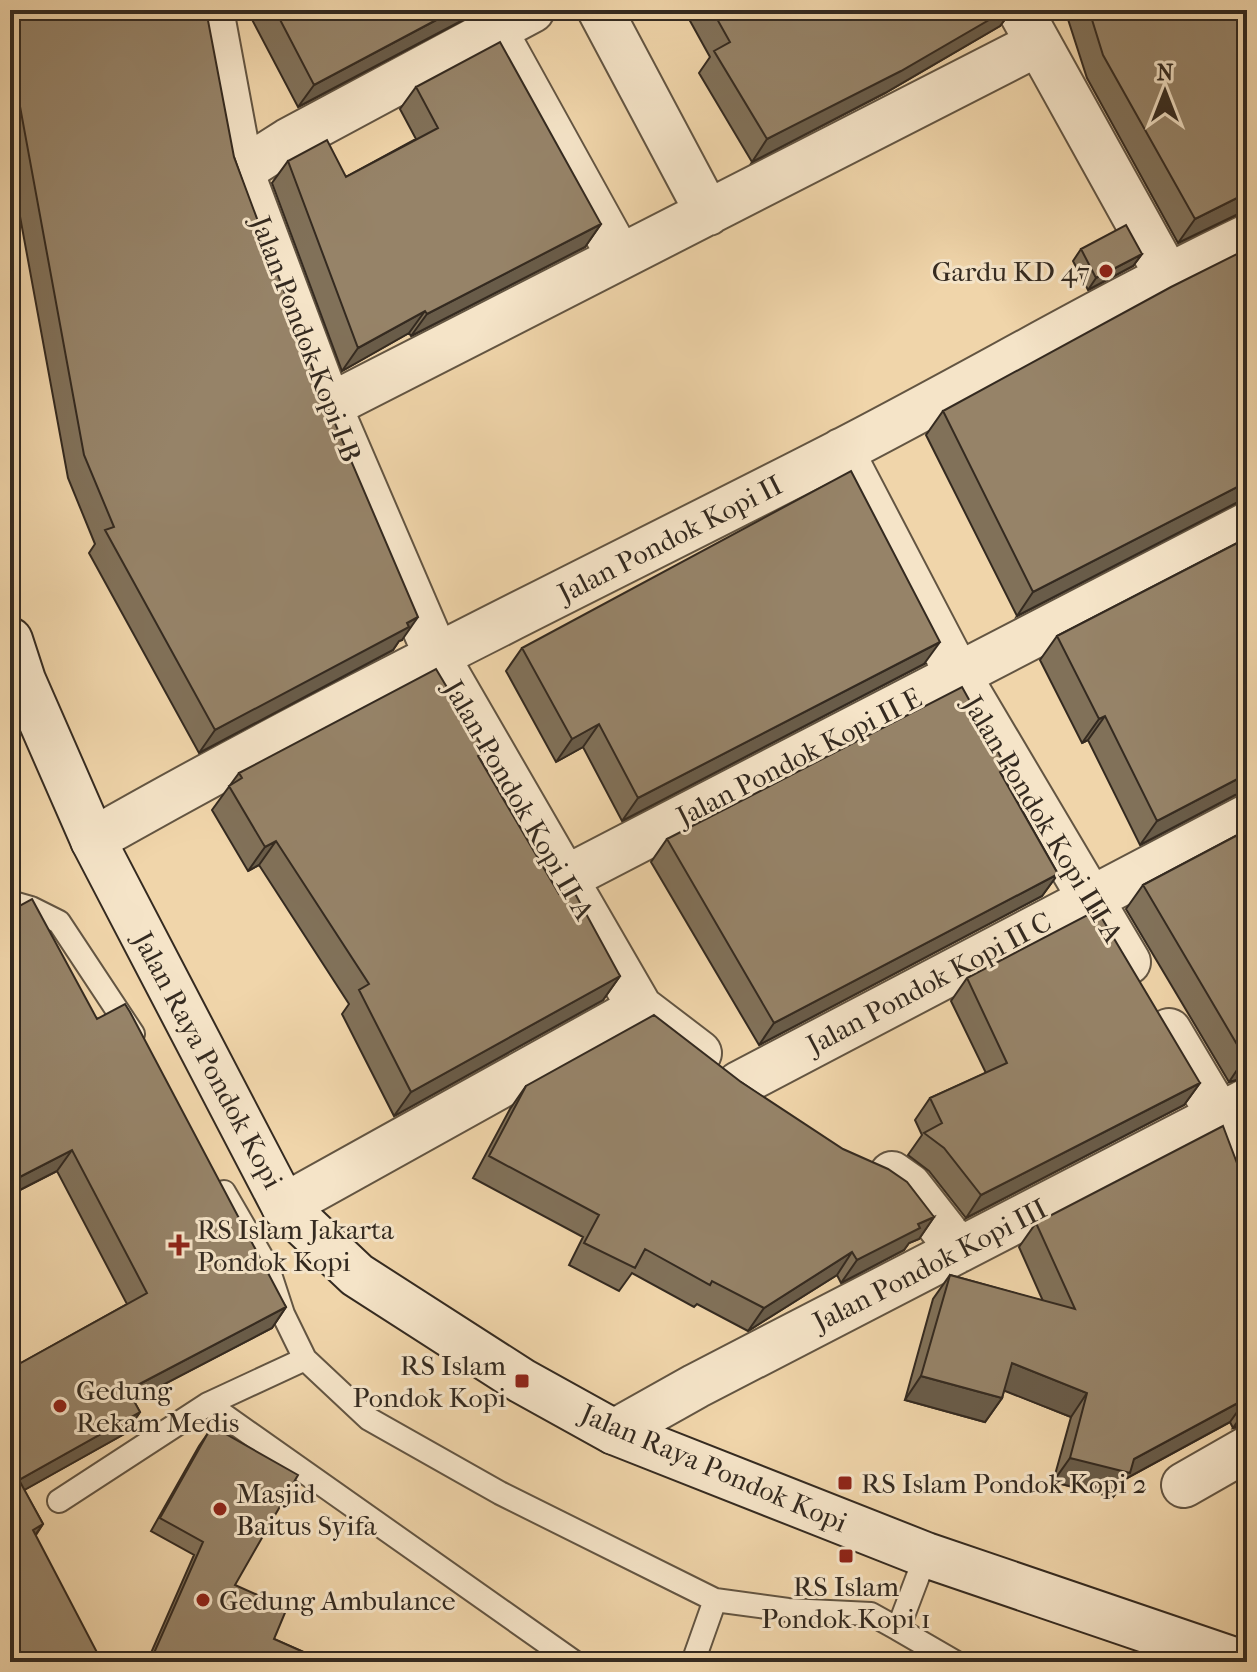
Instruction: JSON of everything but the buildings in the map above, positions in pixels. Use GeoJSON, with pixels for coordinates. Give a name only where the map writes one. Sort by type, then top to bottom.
{"type":"FeatureCollection","features":[{"type":"Feature","properties":{"kind":"street","name":"Jalan Pondok Kopi I B"},"geometry":{"type":"LineString","coordinates":[[211,10],[241,171],[329,406],[437,657]]}},
{"type":"Feature","properties":{"kind":"street"},"geometry":{"type":"LineString","coordinates":[[241,171],[288,141],[532,10]]}},
{"type":"Feature","properties":{"kind":"street"},"geometry":{"type":"LineString","coordinates":[[600,10],[708,213]]}},
{"type":"Feature","properties":{"kind":"street"},"geometry":{"type":"LineString","coordinates":[[329,406],[708,213],[1028,27],[1167,275]]}},
{"type":"Feature","properties":{"kind":"street"},"geometry":{"type":"LineString","coordinates":[[494,30],[619,256]]}},
{"type":"Feature","properties":{"kind":"street","name":"Jalan Pondok Kopi II"},"geometry":{"type":"LineString","coordinates":[[93,840],[174,794],[437,657],[841,451],[1167,275],[1247,237]]}},
{"type":"Feature","properties":{"kind":"street","name":"Jalan Pondok Kopi III A"},"geometry":{"type":"LineString","coordinates":[[841,451],[958,675],[1089,898],[1233,1108],[1247,1186]]}},
{"type":"Feature","properties":{"kind":"street","name":"Jalan Pondok Kopi II E"},"geometry":{"type":"LineString","coordinates":[[564,879],[1247,525]]}},
{"type":"Feature","properties":{"kind":"street","name":"Jalan Raya Pondok Kopi"},"geometry":{"type":"LineString","coordinates":[[10,640],[23,680],[93,840],[284,1206],[357,1275],[522,1381],[614,1432],[926,1555],[1240,1662]]}},
{"type":"Feature","properties":{"kind":"street","name":"Jalan Pondok Kopi II A"},"geometry":{"type":"LineString","coordinates":[[437,657],[640,1008],[739,1084],[777,1109]]}},
{"type":"Feature","properties":{"kind":"street","name":"Jalan Pondok Kopi II C"},"geometry":{"type":"LineString","coordinates":[[739,1084],[1247,817]]}},
{"type":"Feature","properties":{"kind":"street"},"geometry":{"type":"LineString","coordinates":[[284,1206],[640,1008]]}},
{"type":"Feature","properties":{"kind":"street","name":"Jalan Pondok Kopi III"},"geometry":{"type":"LineString","coordinates":[[614,1432],[696,1386],[1233,1108]]}},
{"type":"Feature","properties":{"kind":"street"},"geometry":{"type":"LineString","coordinates":[[856,1156],[884,1169],[909,1186],[959,1250]]}},
{"type":"Feature","properties":{"kind":"street"},"geometry":{"type":"LineString","coordinates":[[1184,1485],[1247,1449]]}},
{"type":"Feature","properties":{"kind":"lane"},"geometry":{"type":"LineString","coordinates":[[10,902],[59,922],[145,1052]]}},
{"type":"Feature","properties":{"kind":"lane"},"geometry":{"type":"LineString","coordinates":[[212,1169],[268,1268],[283,1314],[305,1359],[369,1419],[500,1493],[715,1600],[788,1610],[871,1614],[955,1662]]}},
{"type":"Feature","properties":{"kind":"lane"},"geometry":{"type":"LineString","coordinates":[[59,1501],[208,1404],[305,1359]]}},
{"type":"Feature","properties":{"kind":"lane"},"geometry":{"type":"LineString","coordinates":[[208,1404],[574,1662]]}},
{"type":"Feature","properties":{"kind":"lane"},"geometry":{"type":"LineString","coordinates":[[898,1629],[926,1555]]}},
{"type":"Feature","properties":{"kind":"lane"},"geometry":{"type":"LineString","coordinates":[[693,1662],[715,1600]]}},
{"type":"Feature","properties":{"kind":"place","name":"Gardu KD 47"},"geometry":{"type":"Point","coordinates":[1106,271]}},
{"type":"Feature","properties":{"kind":"place","name":"RS Islam Jakarta Pondok Kopi"},"geometry":{"type":"Point","coordinates":[179,1245]}},
{"type":"Feature","properties":{"kind":"place","name":"RS Islam Pondok Kopi"},"geometry":{"type":"Point","coordinates":[522,1381]}},
{"type":"Feature","properties":{"kind":"place","name":"Gedung Rekam Medis"},"geometry":{"type":"Point","coordinates":[60,1406]}},
{"type":"Feature","properties":{"kind":"place","name":"RS Islam Pondok Kopi 2"},"geometry":{"type":"Point","coordinates":[845,1483]}},
{"type":"Feature","properties":{"kind":"place","name":"Masjid Baitus Syifa"},"geometry":{"type":"Point","coordinates":[220,1509]}},
{"type":"Feature","properties":{"kind":"place","name":"RS Islam Pondok Kopi 1"},"geometry":{"type":"Point","coordinates":[846,1556]}},
{"type":"Feature","properties":{"kind":"place","name":"Gedung Ambulance"},"geometry":{"type":"Point","coordinates":[203,1600]}}]}
